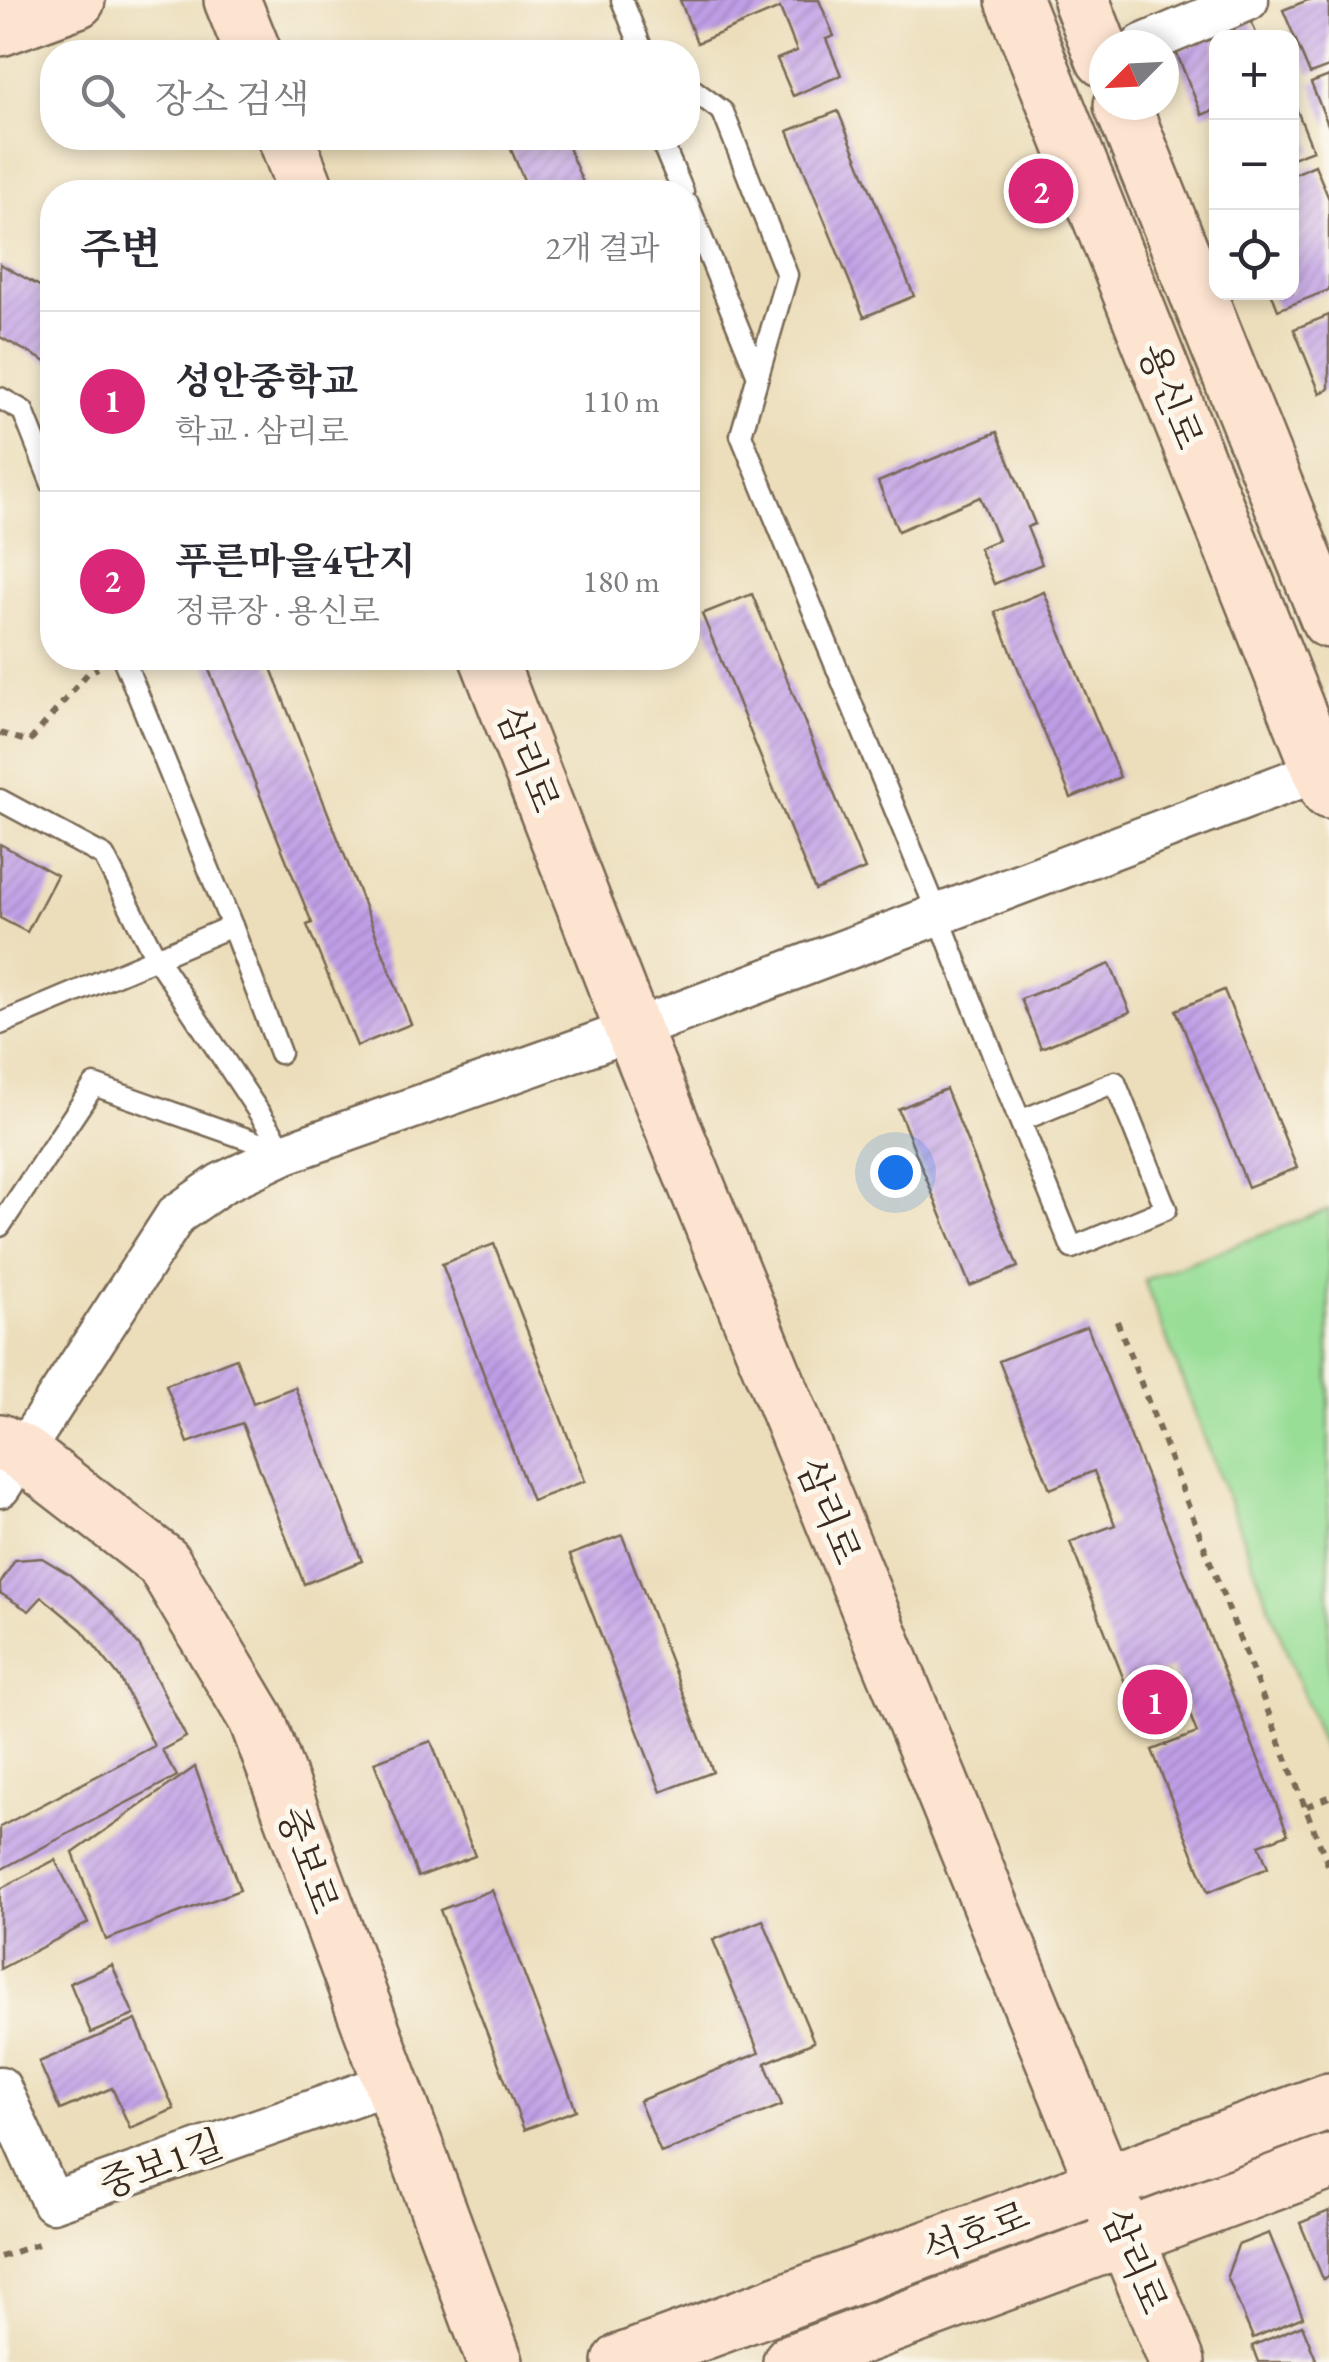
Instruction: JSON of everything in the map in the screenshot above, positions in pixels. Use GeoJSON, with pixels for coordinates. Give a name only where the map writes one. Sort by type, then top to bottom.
{"type":"FeatureCollection","features":[{"type":"Feature","properties":{"kind":"street"},"geometry":{"type":"LineString","coordinates":[[0,28],[76,0]]}},
{"type":"Feature","properties":{"kind":"street"},"geometry":{"type":"LineString","coordinates":[[232,0],[248,40]]}},
{"type":"Feature","properties":{"kind":"street","name":"용신로"},"geometry":{"type":"LineString","coordinates":[[1014,0],[1326,776]]}},
{"type":"Feature","properties":{"kind":"street"},"geometry":{"type":"LineString","coordinates":[[1080,0],[1092,30]]}},
{"type":"Feature","properties":{"kind":"street"},"geometry":{"type":"LineString","coordinates":[[1177,30],[1248,0]]}},
{"type":"Feature","properties":{"kind":"street","name":"용신로"},"geometry":{"type":"LineString","coordinates":[[1128,120],[1329,620]]}},
{"type":"Feature","properties":{"kind":"street"},"geometry":{"type":"LineString","coordinates":[[291,150],[302,180]]}},
{"type":"Feature","properties":{"kind":"street","name":"삼리로"},"geometry":{"type":"LineString","coordinates":[[493,670],[632,1030],[1176,2362]]}},
{"type":"Feature","properties":{"kind":"street"},"geometry":{"type":"LineString","coordinates":[[7,1460],[176,1215],[222,1182],[286,1153],[1326,776]]}},
{"type":"Feature","properties":{"kind":"street","name":"중보로"},"geometry":{"type":"LineString","coordinates":[[7,1460],[163,1562],[258,1720],[495,2362]]}},
{"type":"Feature","properties":{"kind":"street","name":"중보1길"},"geometry":{"type":"LineString","coordinates":[[0,2087],[52,2202],[390,2083]]}},
{"type":"Feature","properties":{"kind":"street","name":"석호로"},"geometry":{"type":"LineString","coordinates":[[622,2362],[1329,2102]]}},
{"type":"Feature","properties":{"kind":"street","name":"석호로"},"geometry":{"type":"LineString","coordinates":[[823,2357],[1329,2162]]}},
{"type":"Feature","properties":{"kind":"street"},"geometry":{"type":"LineString","coordinates":[[816,2293],[823,2357]]}},
{"type":"Feature","properties":{"kind":"lane"},"geometry":{"type":"LineString","coordinates":[[622,0],[638,40]]}},
{"type":"Feature","properties":{"kind":"lane"},"geometry":{"type":"LineString","coordinates":[[700,95],[723,112],[787,275],[741,436],[938,914],[1020,1121],[1072,1248],[1166,1209],[1115,1082],[1020,1121]]}},
{"type":"Feature","properties":{"kind":"lane"},"geometry":{"type":"LineString","coordinates":[[665,150],[678,180]]}},
{"type":"Feature","properties":{"kind":"lane"},"geometry":{"type":"LineString","coordinates":[[700,233],[758,376]]}},
{"type":"Feature","properties":{"kind":"lane"},"geometry":{"type":"LineString","coordinates":[[0,398],[23,411],[40,454]]}},
{"type":"Feature","properties":{"kind":"lane"},"geometry":{"type":"LineString","coordinates":[[118,670],[232,926],[280,1053]]}},
{"type":"Feature","properties":{"kind":"lane"},"geometry":{"type":"LineString","coordinates":[[0,800],[104,856],[155,956],[286,1153]]}},
{"type":"Feature","properties":{"kind":"lane"},"geometry":{"type":"LineString","coordinates":[[0,1024],[232,926]]}},
{"type":"Feature","properties":{"kind":"lane"},"geometry":{"type":"LineString","coordinates":[[0,1226],[94,1085],[286,1153]]}},
{"type":"Feature","properties":{"kind":"path"},"geometry":{"type":"LineString","coordinates":[[0,733],[29,742],[94,670]]}},
{"type":"Feature","properties":{"kind":"path"},"geometry":{"type":"LineString","coordinates":[[1117,1321],[1329,1866]]}},
{"type":"Feature","properties":{"kind":"path"},"geometry":{"type":"LineString","coordinates":[[1305,1807],[1329,1797]]}},
{"type":"Feature","properties":{"kind":"path"},"geometry":{"type":"LineString","coordinates":[[0,2257],[38,2244]]}},
{"type":"Feature","properties":{"kind":"green space"},"geometry":{"type":"Polygon","coordinates":[[[1329,1209],[1329,1762],[1144,1280],[1329,1209]]]}},
{"type":"Feature","properties":{"kind":"building"},"geometry":{"type":"Polygon","coordinates":[[[680,0],[819,0],[834,36],[826,39],[841,75],[793,96],[777,59],[797,51],[780,8],[700,42],[696,40],[680,0]]]}},
{"type":"Feature","properties":{"kind":"building"},"geometry":{"type":"Polygon","coordinates":[[[1308,0],[1329,0],[1329,67],[1310,74],[1299,48],[1299,30],[1291,30],[1283,10],[1308,0]]]}},
{"type":"Feature","properties":{"kind":"building"},"geometry":{"type":"Polygon","coordinates":[[[1251,21],[1255,30],[1229,30],[1251,21]]]}},
{"type":"Feature","properties":{"kind":"building"},"geometry":{"type":"Polygon","coordinates":[[[1209,38],[1209,112],[1202,115],[1179,59],[1179,51],[1209,38]]]}},
{"type":"Feature","properties":{"kind":"building"},"geometry":{"type":"Polygon","coordinates":[[[1329,76],[1329,127],[1311,83],[1329,76]]]}},
{"type":"Feature","properties":{"kind":"building"},"geometry":{"type":"Polygon","coordinates":[[[838,111],[914,296],[864,317],[788,131],[838,111]]]}},
{"type":"Feature","properties":{"kind":"building"},"geometry":{"type":"Polygon","coordinates":[[[1299,115],[1313,150],[1299,155],[1299,115]]]}},
{"type":"Feature","properties":{"kind":"building"},"geometry":{"type":"Polygon","coordinates":[[[511,150],[569,150],[582,180],[524,180],[511,150]]]}},
{"type":"Feature","properties":{"kind":"building"},"geometry":{"type":"Polygon","coordinates":[[[1315,165],[1329,199],[1329,290],[1278,310],[1274,300],[1299,300],[1299,172],[1315,165]]]}},
{"type":"Feature","properties":{"kind":"building"},"geometry":{"type":"Polygon","coordinates":[[[0,264],[40,286],[40,359],[0,337],[0,264]]]}},
{"type":"Feature","properties":{"kind":"building"},"geometry":{"type":"Polygon","coordinates":[[[1329,315],[1329,389],[1320,393],[1294,329],[1329,315]]]}},
{"type":"Feature","properties":{"kind":"building"},"geometry":{"type":"Polygon","coordinates":[[[997,432],[1035,524],[1027,527],[1042,564],[994,584],[979,548],[998,540],[980,497],[898,531],[878,482],[997,432]]]}},
{"type":"Feature","properties":{"kind":"building"},"geometry":{"type":"Polygon","coordinates":[[[1044,592],[1120,777],[1071,798],[995,612],[1044,592]]]}},
{"type":"Feature","properties":{"kind":"building"},"geometry":{"type":"Polygon","coordinates":[[[752,594],[865,869],[815,890],[702,614],[752,594]]]}},
{"type":"Feature","properties":{"kind":"building"},"geometry":{"type":"Polygon","coordinates":[[[209,670],[272,670],[411,1024],[357,1046],[307,925],[312,923],[209,670]]]}},
{"type":"Feature","properties":{"kind":"building"},"geometry":{"type":"Polygon","coordinates":[[[0,844],[57,875],[27,932],[0,918],[0,844]]]}},
{"type":"Feature","properties":{"kind":"building"},"geometry":{"type":"Polygon","coordinates":[[[1110,964],[1130,1012],[1041,1048],[1021,999],[1110,964]]]}},
{"type":"Feature","properties":{"kind":"building"},"geometry":{"type":"Polygon","coordinates":[[[1224,990],[1297,1168],[1248,1187],[1176,1010],[1224,990]]]}},
{"type":"Feature","properties":{"kind":"building"},"geometry":{"type":"Polygon","coordinates":[[[946,1089],[1018,1267],[970,1286],[898,1109],[946,1089]]]}},
{"type":"Feature","properties":{"kind":"building"},"geometry":{"type":"Polygon","coordinates":[[[494,1244],[585,1481],[532,1501],[442,1264],[494,1244]]]}},
{"type":"Feature","properties":{"kind":"building"},"geometry":{"type":"Polygon","coordinates":[[[1087,1326],[1288,1834],[1259,1845],[1268,1868],[1208,1892],[1152,1750],[1197,1733],[1172,1668],[1126,1685],[1070,1542],[1115,1525],[1094,1471],[1050,1489],[999,1361],[1087,1326]]]}},
{"type":"Feature","properties":{"kind":"building"},"geometry":{"type":"Polygon","coordinates":[[[236,1358],[253,1403],[295,1387],[362,1561],[304,1584],[242,1423],[188,1443],[166,1385],[236,1358]]]}},
{"type":"Feature","properties":{"kind":"building"},"geometry":{"type":"Polygon","coordinates":[[[622,1535],[713,1772],[661,1792],[570,1555],[622,1535]]]}},
{"type":"Feature","properties":{"kind":"building"},"geometry":{"type":"Polygon","coordinates":[[[42,1558],[70,1575],[112,1612],[140,1647],[186,1737],[162,1750],[177,1776],[0,1870],[0,1827],[154,1746],[120,1678],[82,1630],[42,1597],[29,1611],[0,1593],[0,1584],[15,1560],[42,1558]]]}},
{"type":"Feature","properties":{"kind":"building"},"geometry":{"type":"Polygon","coordinates":[[[431,1741],[475,1856],[418,1877],[374,1762],[431,1741]]]}},
{"type":"Feature","properties":{"kind":"building"},"geometry":{"type":"Polygon","coordinates":[[[195,1767],[240,1890],[106,1940],[73,1853],[195,1767]]]}},
{"type":"Feature","properties":{"kind":"building"},"geometry":{"type":"Polygon","coordinates":[[[55,1860],[88,1923],[0,1969],[0,1889],[55,1860]]]}},
{"type":"Feature","properties":{"kind":"building"},"geometry":{"type":"Polygon","coordinates":[[[492,1890],[576,2110],[524,2130],[440,1910],[492,1890]]]}},
{"type":"Feature","properties":{"kind":"building"},"geometry":{"type":"Polygon","coordinates":[[[763,1920],[814,2042],[765,2063],[782,2105],[661,2153],[639,2101],[759,2053],[713,1940],[763,1920]]]}},
{"type":"Feature","properties":{"kind":"building"},"geometry":{"type":"Polygon","coordinates":[[[112,1965],[134,2015],[91,2033],[70,1983],[112,1965]]]}},
{"type":"Feature","properties":{"kind":"building"},"geometry":{"type":"Polygon","coordinates":[[[136,2020],[174,2109],[130,2128],[112,2088],[60,2110],[39,2062],[136,2020]]]}},
{"type":"Feature","properties":{"kind":"building"},"geometry":{"type":"Polygon","coordinates":[[[1329,2211],[1329,2276],[1323,2279],[1300,2223],[1329,2211]]]}},
{"type":"Feature","properties":{"kind":"building"},"geometry":{"type":"Polygon","coordinates":[[[1269,2233],[1303,2317],[1253,2338],[1227,2276],[1238,2245],[1269,2233]]]}},
{"type":"Feature","properties":{"kind":"building"},"geometry":{"type":"Polygon","coordinates":[[[1302,2325],[1317,2362],[1258,2362],[1252,2346],[1302,2325]]]}},
{"type":"Feature","properties":{"kind":"place","name":"푸른마을4단지"},"geometry":{"type":"Point","coordinates":[1041,191]}},
{"type":"Feature","properties":{"kind":"place","name":"성안중학교"},"geometry":{"type":"Point","coordinates":[1155,1702]}}]}
